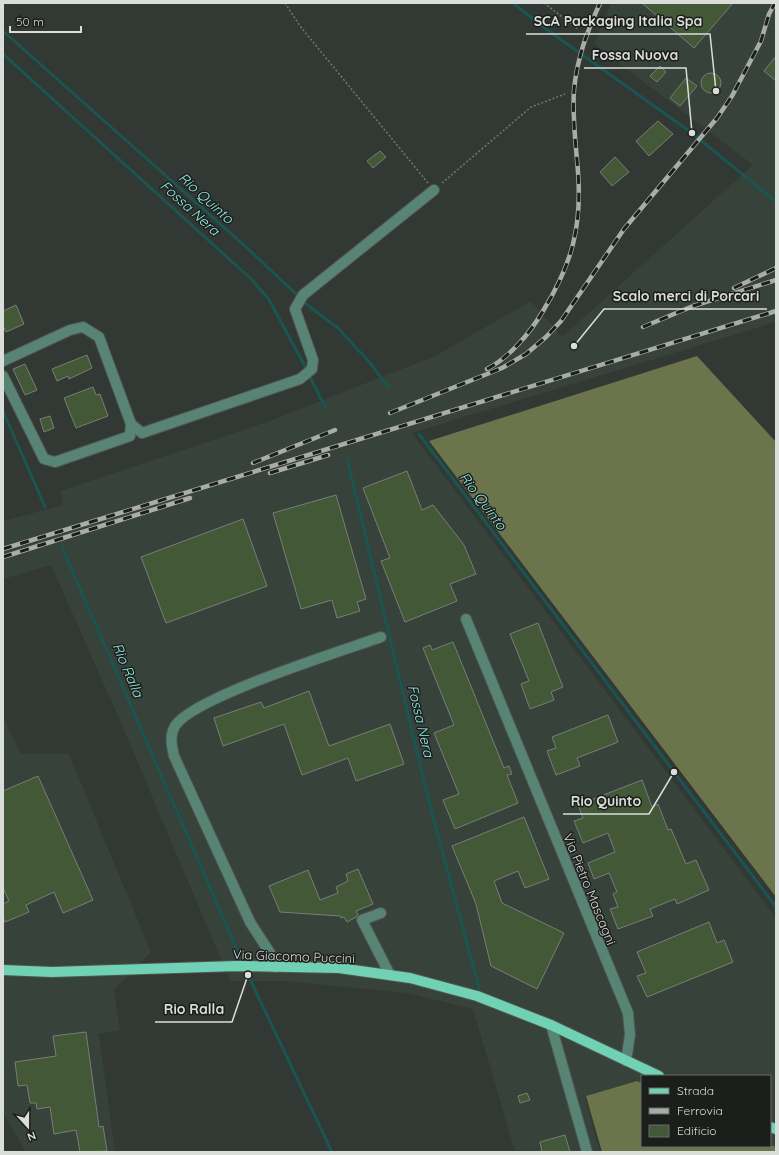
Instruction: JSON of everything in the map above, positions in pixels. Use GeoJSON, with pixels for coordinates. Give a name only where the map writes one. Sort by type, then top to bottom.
{"type":"FeatureCollection","features":[{"type":"Feature","properties":{"kind":"main road","name":"Via Giacomo Puccini"},"geometry":{"type":"LineString","coordinates":[[3,976],[52,972],[237,966],[339,968],[410,978],[477,996],[551,1025],[657,1075]]}},
{"type":"Feature","properties":{"kind":"main road","name":"Via Giacomo Puccini"},"geometry":{"type":"LineString","coordinates":[[3,970],[52,972]]}},
{"type":"Feature","properties":{"kind":"street"},"geometry":{"type":"LineString","coordinates":[[131,424],[142,433],[300,378],[308,372],[313,360],[295,309],[301,299],[434,190]]}},
{"type":"Feature","properties":{"kind":"street"},"geometry":{"type":"LineString","coordinates":[[3,361],[70,330],[83,326],[99,337],[131,424],[130,436],[55,462],[44,459],[3,376]]}},
{"type":"Feature","properties":{"kind":"street","name":"Via Pietro Mascagni"},"geometry":{"type":"LineString","coordinates":[[466,619],[628,1013],[630,1035],[626,1061]]}},
{"type":"Feature","properties":{"kind":"street"},"geometry":{"type":"LineString","coordinates":[[275,967],[270,953],[250,922],[174,756],[171,742],[175,726],[191,712],[230,691],[381,637]]}},
{"type":"Feature","properties":{"kind":"street"},"geometry":{"type":"LineString","coordinates":[[381,913],[362,920],[390,975]]}},
{"type":"Feature","properties":{"kind":"street"},"geometry":{"type":"LineString","coordinates":[[551,1025],[587,1152]]}},
{"type":"Feature","properties":{"kind":"path"},"geometry":{"type":"LineString","coordinates":[[285,3],[300,26],[434,190],[531,107],[565,94]]}},
{"type":"Feature","properties":{"kind":"path"},"geometry":{"type":"LineString","coordinates":[[544,3],[578,29]]}},
{"type":"Feature","properties":{"kind":"shaded area"},"geometry":{"type":"Polygon","coordinates":[[[611,3],[776,3],[776,322],[412,433],[776,918],[776,1147],[771,1145],[771,1075],[641,1075],[641,1083],[637,1081],[585,1097],[600,1152],[515,1152],[473,1009],[407,993],[282,981],[230,981],[124,730],[51,565],[3,579],[3,521],[63,505],[60,491],[267,422],[435,356],[531,301],[562,337],[753,165],[594,44],[611,3]]]}},
{"type":"Feature","properties":{"kind":"shaded area"},"geometry":{"type":"Polygon","coordinates":[[[3,716],[20,753],[69,754],[151,952],[114,990],[120,1030],[99,1034],[115,1152],[26,1152],[3,1113],[3,716]]]}},
{"type":"Feature","properties":{"kind":"green space"},"geometry":{"type":"Polygon","coordinates":[[[697,356],[776,442],[776,897],[429,441],[697,356]]]}},
{"type":"Feature","properties":{"kind":"green space"},"geometry":{"type":"Polygon","coordinates":[[[637,1081],[641,1083],[641,1147],[771,1147],[771,1145],[776,1147],[776,1152],[602,1152],[586,1096],[637,1081]]]}},
{"type":"Feature","properties":{"kind":"building"},"geometry":{"type":"Polygon","coordinates":[[[642,3],[733,3],[694,48],[642,3]]]}},
{"type":"Feature","properties":{"kind":"building"},"geometry":{"type":"Polygon","coordinates":[[[776,56],[776,81],[764,71],[776,56]]]}},
{"type":"Feature","properties":{"kind":"building"},"geometry":{"type":"Polygon","coordinates":[[[660,66],[666,72],[657,82],[650,76],[660,66]]]}},
{"type":"Feature","properties":{"kind":"building"},"geometry":{"type":"Polygon","coordinates":[[[707,73],[715,73],[721,79],[721,87],[715,93],[707,93],[701,87],[701,79],[707,73]]]}},
{"type":"Feature","properties":{"kind":"building"},"geometry":{"type":"Polygon","coordinates":[[[686,78],[697,86],[680,106],[670,98],[686,78]]]}},
{"type":"Feature","properties":{"kind":"building"},"geometry":{"type":"Polygon","coordinates":[[[658,121],[673,134],[649,156],[636,141],[658,121]]]}},
{"type":"Feature","properties":{"kind":"building"},"geometry":{"type":"Polygon","coordinates":[[[380,151],[386,157],[373,168],[367,161],[380,151]]]}},
{"type":"Feature","properties":{"kind":"building"},"geometry":{"type":"Polygon","coordinates":[[[615,157],[629,172],[612,186],[600,172],[615,157]]]}},
{"type":"Feature","properties":{"kind":"building"},"geometry":{"type":"Polygon","coordinates":[[[16,305],[24,324],[6,332],[3,326],[3,311],[16,305]]]}},
{"type":"Feature","properties":{"kind":"building"},"geometry":{"type":"Polygon","coordinates":[[[87,355],[92,368],[69,379],[68,376],[57,381],[52,369],[87,355]]]}},
{"type":"Feature","properties":{"kind":"building"},"geometry":{"type":"Polygon","coordinates":[[[25,364],[37,390],[25,395],[13,369],[25,364]]]}},
{"type":"Feature","properties":{"kind":"building"},"geometry":{"type":"Polygon","coordinates":[[[93,387],[96,395],[100,394],[108,416],[76,428],[64,398],[93,387]]]}},
{"type":"Feature","properties":{"kind":"building"},"geometry":{"type":"Polygon","coordinates":[[[50,416],[54,428],[44,432],[40,419],[50,416]]]}},
{"type":"Feature","properties":{"kind":"building"},"geometry":{"type":"Polygon","coordinates":[[[407,471],[422,510],[433,505],[464,545],[476,574],[450,584],[457,601],[405,622],[381,561],[390,558],[363,488],[407,471]]]}},
{"type":"Feature","properties":{"kind":"building"},"geometry":{"type":"Polygon","coordinates":[[[336,495],[366,599],[357,602],[360,611],[337,618],[332,600],[301,609],[273,513],[336,495]]]}},
{"type":"Feature","properties":{"kind":"building"},"geometry":{"type":"Polygon","coordinates":[[[243,519],[267,586],[166,623],[141,557],[243,519]]]}},
{"type":"Feature","properties":{"kind":"building"},"geometry":{"type":"Polygon","coordinates":[[[538,623],[563,687],[551,692],[554,700],[530,709],[521,684],[529,681],[510,634],[538,623]]]}},
{"type":"Feature","properties":{"kind":"building"},"geometry":{"type":"Polygon","coordinates":[[[453,642],[504,768],[509,766],[512,774],[507,775],[518,803],[455,829],[443,800],[459,794],[434,733],[454,725],[423,648],[430,645],[432,650],[453,642]]]}},
{"type":"Feature","properties":{"kind":"building"},"geometry":{"type":"Polygon","coordinates":[[[309,691],[329,746],[390,724],[404,764],[356,781],[348,758],[302,775],[284,724],[223,746],[214,718],[261,702],[264,708],[309,691]]]}},
{"type":"Feature","properties":{"kind":"building"},"geometry":{"type":"Polygon","coordinates":[[[608,715],[618,742],[577,758],[580,766],[556,775],[547,751],[556,748],[552,737],[608,715]]]}},
{"type":"Feature","properties":{"kind":"building"},"geometry":{"type":"Polygon","coordinates":[[[38,776],[93,900],[63,913],[54,892],[26,905],[29,912],[5,922],[3,917],[3,904],[9,901],[3,888],[3,791],[38,776]]]}},
{"type":"Feature","properties":{"kind":"building"},"geometry":{"type":"Polygon","coordinates":[[[642,780],[652,807],[658,804],[668,830],[671,829],[686,864],[696,860],[709,890],[677,904],[675,899],[650,909],[653,916],[618,929],[610,909],[618,907],[613,894],[617,892],[609,873],[594,879],[588,863],[615,852],[608,833],[583,843],[574,821],[583,818],[578,805],[642,780]]]}},
{"type":"Feature","properties":{"kind":"building"},"geometry":{"type":"Polygon","coordinates":[[[524,817],[549,879],[525,888],[518,871],[494,881],[502,903],[564,933],[537,989],[491,966],[476,904],[452,846],[524,817]]]}},
{"type":"Feature","properties":{"kind":"building"},"geometry":{"type":"Polygon","coordinates":[[[358,869],[373,904],[356,911],[358,915],[347,922],[344,917],[341,918],[340,916],[280,912],[269,886],[308,870],[320,900],[338,893],[336,887],[348,881],[346,874],[358,869]]]}},
{"type":"Feature","properties":{"kind":"building"},"geometry":{"type":"Polygon","coordinates":[[[709,922],[717,943],[724,940],[733,962],[647,997],[637,976],[646,973],[637,952],[709,922]]]}},
{"type":"Feature","properties":{"kind":"building"},"geometry":{"type":"Polygon","coordinates":[[[86,1032],[99,1127],[103,1126],[107,1151],[80,1152],[76,1130],[54,1134],[50,1107],[37,1109],[36,1103],[30,1103],[27,1085],[18,1086],[15,1062],[56,1056],[53,1036],[86,1032]]]}},
{"type":"Feature","properties":{"kind":"building"},"geometry":{"type":"Polygon","coordinates":[[[527,1093],[530,1100],[520,1103],[518,1096],[527,1093]]]}},
{"type":"Feature","properties":{"kind":"building"},"geometry":{"type":"Polygon","coordinates":[[[565,1135],[570,1152],[542,1152],[540,1142],[565,1135]]]}},
{"type":"Feature","properties":{"kind":"waterway"},"geometry":{"type":"LineString","coordinates":[[513,3],[546,29],[692,133],[776,202]]}},
{"type":"Feature","properties":{"kind":"waterway","name":"Rio Quinto"},"geometry":{"type":"LineString","coordinates":[[3,31],[246,247],[311,308],[338,328],[371,364],[388,387]]}},
{"type":"Feature","properties":{"kind":"waterway","name":"Fossa Nera"},"geometry":{"type":"LineString","coordinates":[[3,54],[250,278],[268,298],[307,370]]}},
{"type":"Feature","properties":{"kind":"waterway","name":"Fossa Nera"},"geometry":{"type":"LineString","coordinates":[[309,375],[325,407]]}},
{"type":"Feature","properties":{"kind":"waterway","name":"Rio Ralla"},"geometry":{"type":"LineString","coordinates":[[3,411],[45,507]]}},
{"type":"Feature","properties":{"kind":"waterway","name":"Rio Quinto"},"geometry":{"type":"LineString","coordinates":[[419,434],[776,907]]}},
{"type":"Feature","properties":{"kind":"waterway","name":"Fossa Nera"},"geometry":{"type":"LineString","coordinates":[[347,458],[428,798],[479,988]]}},
{"type":"Feature","properties":{"kind":"waterway","name":"Rio Ralla"},"geometry":{"type":"LineString","coordinates":[[62,547],[248,975],[332,1152]]}},
{"type":"Feature","properties":{"kind":"railway"},"geometry":{"type":"LineString","coordinates":[[487,369],[504,358],[519,344],[532,328],[553,294],[568,261],[576,228],[579,192],[574,131],[575,78],[583,45],[600,3]]}},
{"type":"Feature","properties":{"kind":"railway"},"geometry":{"type":"LineString","coordinates":[[390,413],[502,368],[526,354],[546,337],[561,321],[624,229],[717,118],[732,96],[761,41],[769,14],[775,3]]}},
{"type":"Feature","properties":{"kind":"railway"},"geometry":{"type":"LineString","coordinates":[[734,288],[776,268]]}},
{"type":"Feature","properties":{"kind":"railway"},"geometry":{"type":"LineString","coordinates":[[643,327],[693,306],[776,280]]}},
{"type":"Feature","properties":{"kind":"railway"},"geometry":{"type":"LineString","coordinates":[[3,549],[776,311]]}},
{"type":"Feature","properties":{"kind":"railway"},"geometry":{"type":"LineString","coordinates":[[253,463],[335,430]]}},
{"type":"Feature","properties":{"kind":"railway"},"geometry":{"type":"LineString","coordinates":[[270,473],[328,455]]}},
{"type":"Feature","properties":{"kind":"railway"},"geometry":{"type":"LineString","coordinates":[[3,557],[190,498]]}},
{"type":"Feature","properties":{"kind":"place","name":"SCA Packaging Italia Spa"},"geometry":{"type":"Point","coordinates":[716,91]}},
{"type":"Feature","properties":{"kind":"place","name":"Fossa Nuova"},"geometry":{"type":"Point","coordinates":[692,133]}},
{"type":"Feature","properties":{"kind":"place","name":"Scalo merci di Porcari"},"geometry":{"type":"Point","coordinates":[574,346]}},
{"type":"Feature","properties":{"kind":"place","name":"Rio Quinto"},"geometry":{"type":"Point","coordinates":[674,772]}},
{"type":"Feature","properties":{"kind":"place","name":"Rio Ralla"},"geometry":{"type":"Point","coordinates":[248,975]}}]}
